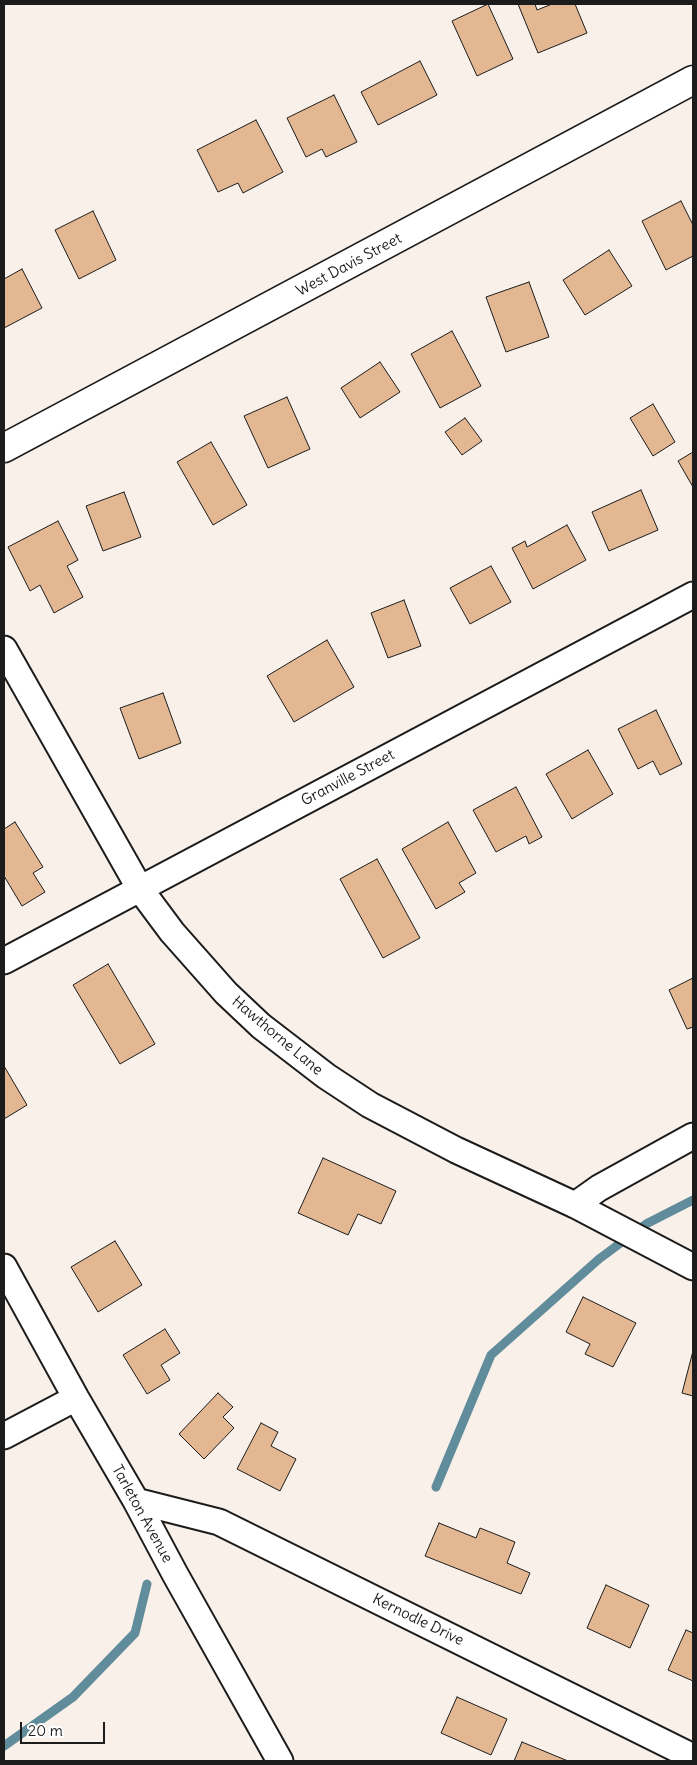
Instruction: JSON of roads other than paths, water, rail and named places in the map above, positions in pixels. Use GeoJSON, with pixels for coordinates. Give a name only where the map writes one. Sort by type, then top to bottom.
{"type":"FeatureCollection","features":[{"type":"Feature","properties":{"kind":"street","name":"West Davis Street"},"geometry":{"type":"LineString","coordinates":[[4,448],[693,80]]}},
{"type":"Feature","properties":{"kind":"street","name":"Granville Street"},"geometry":{"type":"LineString","coordinates":[[4,961],[693,595]]}},
{"type":"Feature","properties":{"kind":"street","name":"Hawthorne Lane"},"geometry":{"type":"LineString","coordinates":[[4,649],[140,889],[172,932],[226,993],[261,1026],[326,1076],[370,1105],[456,1150],[575,1206],[693,1267]]}},
{"type":"Feature","properties":{"kind":"street"},"geometry":{"type":"LineString","coordinates":[[575,1206],[599,1188],[693,1136]]}},
{"type":"Feature","properties":{"kind":"street","name":"Tarleton Avenue"},"geometry":{"type":"LineString","coordinates":[[4,1267],[280,1761]]}},
{"type":"Feature","properties":{"kind":"street"},"geometry":{"type":"LineString","coordinates":[[4,1436],[76,1398]]}},
{"type":"Feature","properties":{"kind":"street","name":"Kernodle Drive"},"geometry":{"type":"LineString","coordinates":[[136,1501],[219,1522],[693,1757]]}},
{"type":"Feature","properties":{"kind":"waterway"},"geometry":{"type":"LineString","coordinates":[[436,1487],[491,1355],[599,1259],[646,1224],[693,1200]]}},
{"type":"Feature","properties":{"kind":"waterway"},"geometry":{"type":"LineString","coordinates":[[4,1746],[73,1697],[135,1633],[147,1584]]}}]}
